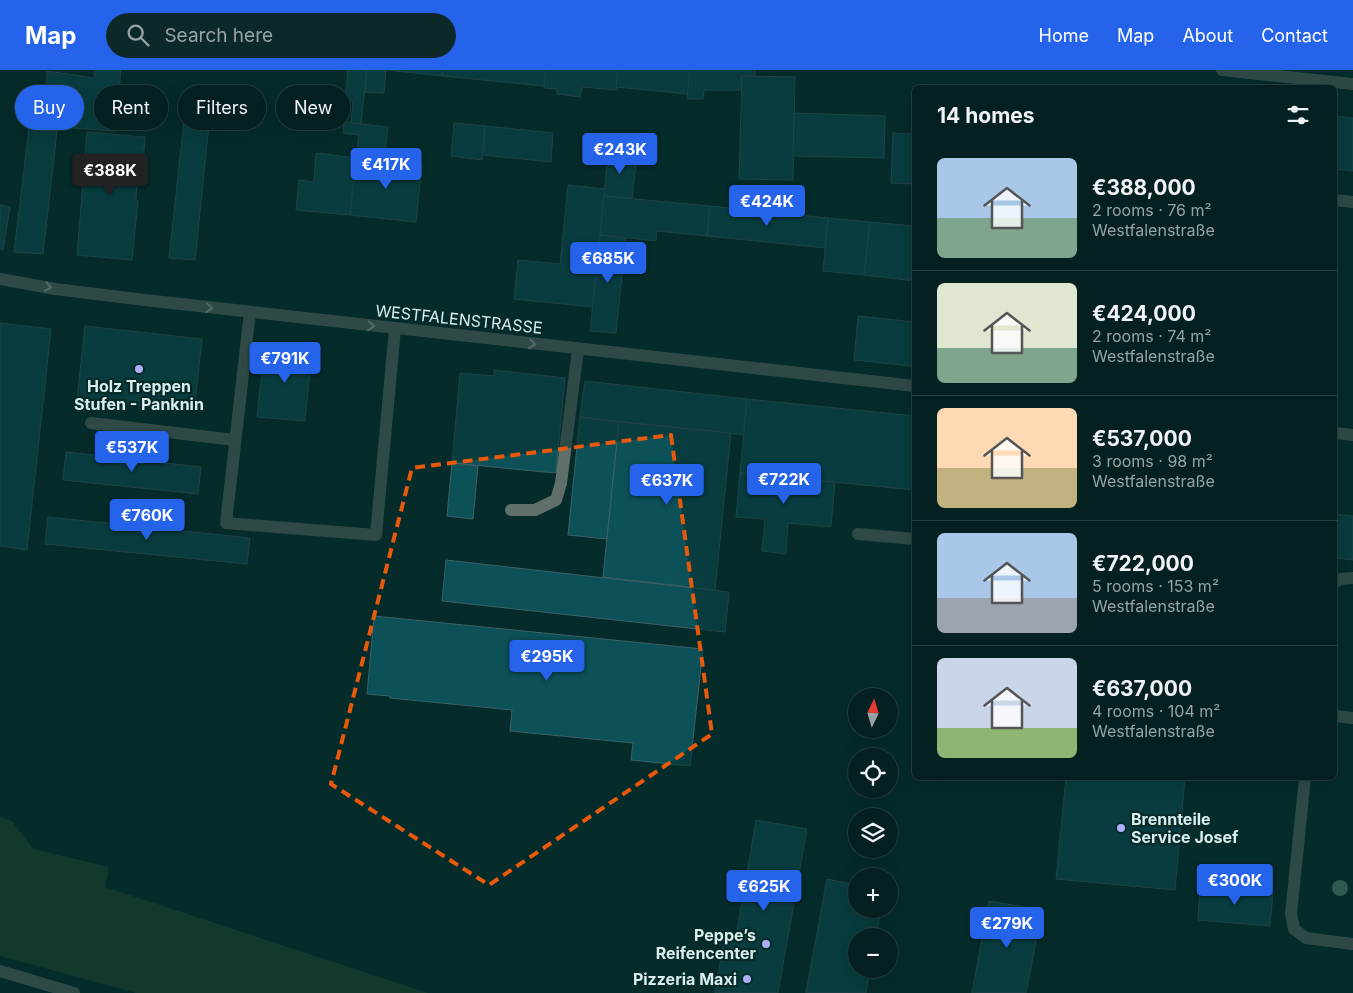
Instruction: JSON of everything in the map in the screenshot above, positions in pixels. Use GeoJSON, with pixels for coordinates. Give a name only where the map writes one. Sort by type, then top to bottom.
{"type":"FeatureCollection","features":[{"type":"Feature","properties":{"kind":"street"},"geometry":{"type":"LineString","coordinates":[[1222,70],[1353,84]]}},
{"type":"Feature","properties":{"kind":"street"},"geometry":{"type":"LineString","coordinates":[[1337,200],[1353,202]]}},
{"type":"Feature","properties":{"kind":"street","name":"WESTFALENSTRASSE"},"geometry":{"type":"LineString","coordinates":[[0,279],[55,289],[395,329],[912,386]]}},
{"type":"Feature","properties":{"kind":"street"},"geometry":{"type":"LineString","coordinates":[[250,312],[226,523],[376,535],[395,329]]}},
{"type":"Feature","properties":{"kind":"street"},"geometry":{"type":"LineString","coordinates":[[511,510],[535,510],[556,500],[561,483],[578,349]]}},
{"type":"Feature","properties":{"kind":"street"},"geometry":{"type":"LineString","coordinates":[[91,423],[235,440]]}},
{"type":"Feature","properties":{"kind":"street"},"geometry":{"type":"LineString","coordinates":[[1337,433],[1353,435]]}},
{"type":"Feature","properties":{"kind":"street"},"geometry":{"type":"LineString","coordinates":[[858,534],[912,540]]}},
{"type":"Feature","properties":{"kind":"street"},"geometry":{"type":"LineString","coordinates":[[1337,581],[1353,578]]}},
{"type":"Feature","properties":{"kind":"street"},"geometry":{"type":"LineString","coordinates":[[1337,716],[1353,718]]}},
{"type":"Feature","properties":{"kind":"street"},"geometry":{"type":"LineString","coordinates":[[1305,780],[1291,914],[1294,929],[1306,938],[1353,944]]}},
{"type":"Feature","properties":{"kind":"street"},"geometry":{"type":"LineString","coordinates":[[0,971],[74,993]]}},
{"type":"Feature","properties":{"kind":"highlighted area"},"geometry":{"type":"Polygon","coordinates":[[[671,435],[712,734],[489,885],[331,784],[412,468],[671,435]]]}},
{"type":"Feature","properties":{"kind":"green space"},"geometry":{"type":"Polygon","coordinates":[[[0,817],[12,821],[33,849],[109,867],[105,887],[428,993],[136,993],[0,956],[0,817]]]}},
{"type":"Feature","properties":{"kind":"building"},"geometry":{"type":"Polygon","coordinates":[[[95,70],[121,70],[120,85],[94,85],[94,130],[84,129],[84,85],[46,85],[47,71],[94,78],[95,70]]]}},
{"type":"Feature","properties":{"kind":"building"},"geometry":{"type":"Polygon","coordinates":[[[348,70],[367,70],[361,124],[351,123],[353,101],[350,101],[350,85],[346,85],[348,70]]]}},
{"type":"Feature","properties":{"kind":"building"},"geometry":{"type":"Polygon","coordinates":[[[367,70],[386,70],[384,93],[365,92],[367,70]]]}},
{"type":"Feature","properties":{"kind":"building"},"geometry":{"type":"Polygon","coordinates":[[[387,70],[443,70],[442,76],[387,70]]]}},
{"type":"Feature","properties":{"kind":"building"},"geometry":{"type":"Polygon","coordinates":[[[443,70],[546,70],[544,86],[442,76],[443,70]]]}},
{"type":"Feature","properties":{"kind":"building"},"geometry":{"type":"Polygon","coordinates":[[[546,70],[618,70],[616,90],[582,87],[580,97],[557,94],[557,89],[544,88],[546,70]]]}},
{"type":"Feature","properties":{"kind":"building"},"geometry":{"type":"Polygon","coordinates":[[[618,70],[690,70],[688,94],[616,87],[618,70]]]}},
{"type":"Feature","properties":{"kind":"building"},"geometry":{"type":"Polygon","coordinates":[[[690,70],[755,70],[755,76],[742,76],[741,90],[704,90],[703,99],[687,99],[690,70]]]}},
{"type":"Feature","properties":{"kind":"building"},"geometry":{"type":"Polygon","coordinates":[[[742,76],[795,77],[793,180],[739,179],[742,76]]]}},
{"type":"Feature","properties":{"kind":"building"},"geometry":{"type":"Polygon","coordinates":[[[794,113],[885,116],[884,158],[793,156],[794,113]]]}},
{"type":"Feature","properties":{"kind":"building"},"geometry":{"type":"Polygon","coordinates":[[[1337,116],[1353,118],[1353,171],[1337,169],[1337,116]]]}},
{"type":"Feature","properties":{"kind":"building"},"geometry":{"type":"Polygon","coordinates":[[[350,123],[388,127],[384,160],[356,158],[359,135],[343,133],[343,130],[350,130],[350,123]]]}},
{"type":"Feature","properties":{"kind":"building"},"geometry":{"type":"Polygon","coordinates":[[[454,123],[485,126],[482,160],[451,156],[454,123]]]}},
{"type":"Feature","properties":{"kind":"building"},"geometry":{"type":"Polygon","coordinates":[[[485,126],[553,133],[551,162],[483,155],[485,126]]]}},
{"type":"Feature","properties":{"kind":"building"},"geometry":{"type":"Polygon","coordinates":[[[29,130],[57,131],[43,254],[14,252],[29,130]]]}},
{"type":"Feature","properties":{"kind":"building"},"geometry":{"type":"Polygon","coordinates":[[[183,130],[208,130],[195,260],[169,258],[183,130]]]}},
{"type":"Feature","properties":{"kind":"building"},"geometry":{"type":"Polygon","coordinates":[[[87,132],[145,137],[143,165],[138,164],[136,200],[138,201],[132,260],[77,255],[87,132]]]}},
{"type":"Feature","properties":{"kind":"building"},"geometry":{"type":"Polygon","coordinates":[[[893,133],[912,134],[912,184],[891,183],[893,133]]]}},
{"type":"Feature","properties":{"kind":"building"},"geometry":{"type":"Polygon","coordinates":[[[608,151],[637,154],[632,199],[604,196],[608,151]]]}},
{"type":"Feature","properties":{"kind":"building"},"geometry":{"type":"Polygon","coordinates":[[[316,153],[356,158],[350,215],[296,210],[299,180],[314,182],[316,153]]]}},
{"type":"Feature","properties":{"kind":"building"},"geometry":{"type":"Polygon","coordinates":[[[356,158],[422,164],[416,222],[350,215],[356,158]]]}},
{"type":"Feature","properties":{"kind":"building"},"geometry":{"type":"Polygon","coordinates":[[[568,185],[605,189],[593,307],[514,299],[518,260],[560,264],[568,185]]]}},
{"type":"Feature","properties":{"kind":"building"},"geometry":{"type":"Polygon","coordinates":[[[604,196],[710,206],[707,236],[657,231],[656,241],[600,235],[604,196]]]}},
{"type":"Feature","properties":{"kind":"building"},"geometry":{"type":"Polygon","coordinates":[[[0,205],[10,207],[3,250],[0,249],[0,205]]]}},
{"type":"Feature","properties":{"kind":"building"},"geometry":{"type":"Polygon","coordinates":[[[710,206],[828,218],[825,248],[707,236],[710,206]]]}},
{"type":"Feature","properties":{"kind":"building"},"geometry":{"type":"Polygon","coordinates":[[[828,218],[870,222],[864,275],[823,271],[828,218]]]}},
{"type":"Feature","properties":{"kind":"building"},"geometry":{"type":"Polygon","coordinates":[[[870,222],[912,226],[912,281],[864,275],[870,222]]]}},
{"type":"Feature","properties":{"kind":"building"},"geometry":{"type":"Polygon","coordinates":[[[600,235],[626,238],[616,333],[590,331],[600,235]]]}},
{"type":"Feature","properties":{"kind":"building"},"geometry":{"type":"Polygon","coordinates":[[[858,316],[912,322],[911,366],[854,360],[858,316]]]}},
{"type":"Feature","properties":{"kind":"building"},"geometry":{"type":"Polygon","coordinates":[[[0,323],[51,329],[27,550],[0,546],[0,323]]]}},
{"type":"Feature","properties":{"kind":"building","name":"Holz Treppen Stufen - Panknin"},"geometry":{"type":"Polygon","coordinates":[[[85,326],[202,339],[194,411],[77,399],[85,326]]]}},
{"type":"Feature","properties":{"kind":"building"},"geometry":{"type":"Polygon","coordinates":[[[265,346],[312,351],[305,421],[257,417],[265,346]]]}},
{"type":"Feature","properties":{"kind":"building"},"geometry":{"type":"Polygon","coordinates":[[[494,370],[565,378],[555,473],[452,463],[460,373],[494,376],[494,370]]]}},
{"type":"Feature","properties":{"kind":"building"},"geometry":{"type":"Polygon","coordinates":[[[585,381],[747,399],[744,435],[580,417],[585,381]]]}},
{"type":"Feature","properties":{"kind":"building"},"geometry":{"type":"Polygon","coordinates":[[[747,399],[912,416],[912,490],[740,473],[747,399]]]}},
{"type":"Feature","properties":{"kind":"building"},"geometry":{"type":"Polygon","coordinates":[[[580,417],[619,422],[607,539],[568,535],[580,417]]]}},
{"type":"Feature","properties":{"kind":"building"},"geometry":{"type":"Polygon","coordinates":[[[619,422],[731,433],[715,590],[603,577],[619,422]]]}},
{"type":"Feature","properties":{"kind":"building"},"geometry":{"type":"Polygon","coordinates":[[[66,452],[201,467],[198,494],[63,480],[66,452]]]}},
{"type":"Feature","properties":{"kind":"building"},"geometry":{"type":"Polygon","coordinates":[[[452,463],[478,466],[473,519],[447,516],[452,463]]]}},
{"type":"Feature","properties":{"kind":"building"},"geometry":{"type":"Polygon","coordinates":[[[740,473],[835,482],[831,527],[788,523],[786,554],[762,551],[765,519],[736,517],[740,473]]]}},
{"type":"Feature","properties":{"kind":"building"},"geometry":{"type":"Polygon","coordinates":[[[1337,514],[1353,516],[1353,560],[1337,558],[1337,514]]]}},
{"type":"Feature","properties":{"kind":"building"},"geometry":{"type":"Polygon","coordinates":[[[48,517],[250,538],[247,564],[45,544],[48,517]]]}},
{"type":"Feature","properties":{"kind":"building"},"geometry":{"type":"Polygon","coordinates":[[[446,560],[729,592],[725,632],[442,601],[446,560]]]}},
{"type":"Feature","properties":{"kind":"building"},"geometry":{"type":"Polygon","coordinates":[[[374,616],[703,649],[690,766],[631,760],[633,743],[510,731],[512,710],[367,694],[374,616]]]}},
{"type":"Feature","properties":{"kind":"building","name":"Brennteile Service Josef"},"geometry":{"type":"Polygon","coordinates":[[[1066,780],[1185,780],[1175,890],[1056,879],[1066,780]]]}},
{"type":"Feature","properties":{"kind":"building"},"geometry":{"type":"Polygon","coordinates":[[[756,820],[807,829],[778,993],[715,993],[725,935],[736,937],[756,820]]]}},
{"type":"Feature","properties":{"kind":"building"},"geometry":{"type":"Polygon","coordinates":[[[827,879],[848,883],[848,918],[879,918],[877,928],[848,928],[848,978],[868,978],[866,993],[806,993],[827,879]]]}},
{"type":"Feature","properties":{"kind":"building"},"geometry":{"type":"Polygon","coordinates":[[[1200,886],[1273,892],[1270,926],[1198,920],[1200,886]]]}},
{"type":"Feature","properties":{"kind":"building"},"geometry":{"type":"Polygon","coordinates":[[[989,901],[1042,910],[1026,993],[972,993],[989,901]]]}},
{"type":"Feature","properties":{"kind":"place","name":"Holz Treppen Stufen - Panknin"},"geometry":{"type":"Point","coordinates":[139,369]}},
{"type":"Feature","properties":{"kind":"place","name":"Brennteile Service Josef"},"geometry":{"type":"Point","coordinates":[1121,828]}},
{"type":"Feature","properties":{"kind":"place","name":"Peppe’s Reifencenter"},"geometry":{"type":"Point","coordinates":[766,944]}},
{"type":"Feature","properties":{"kind":"place","name":"Pizzeria Maxi"},"geometry":{"type":"Point","coordinates":[747,979]}}]}
